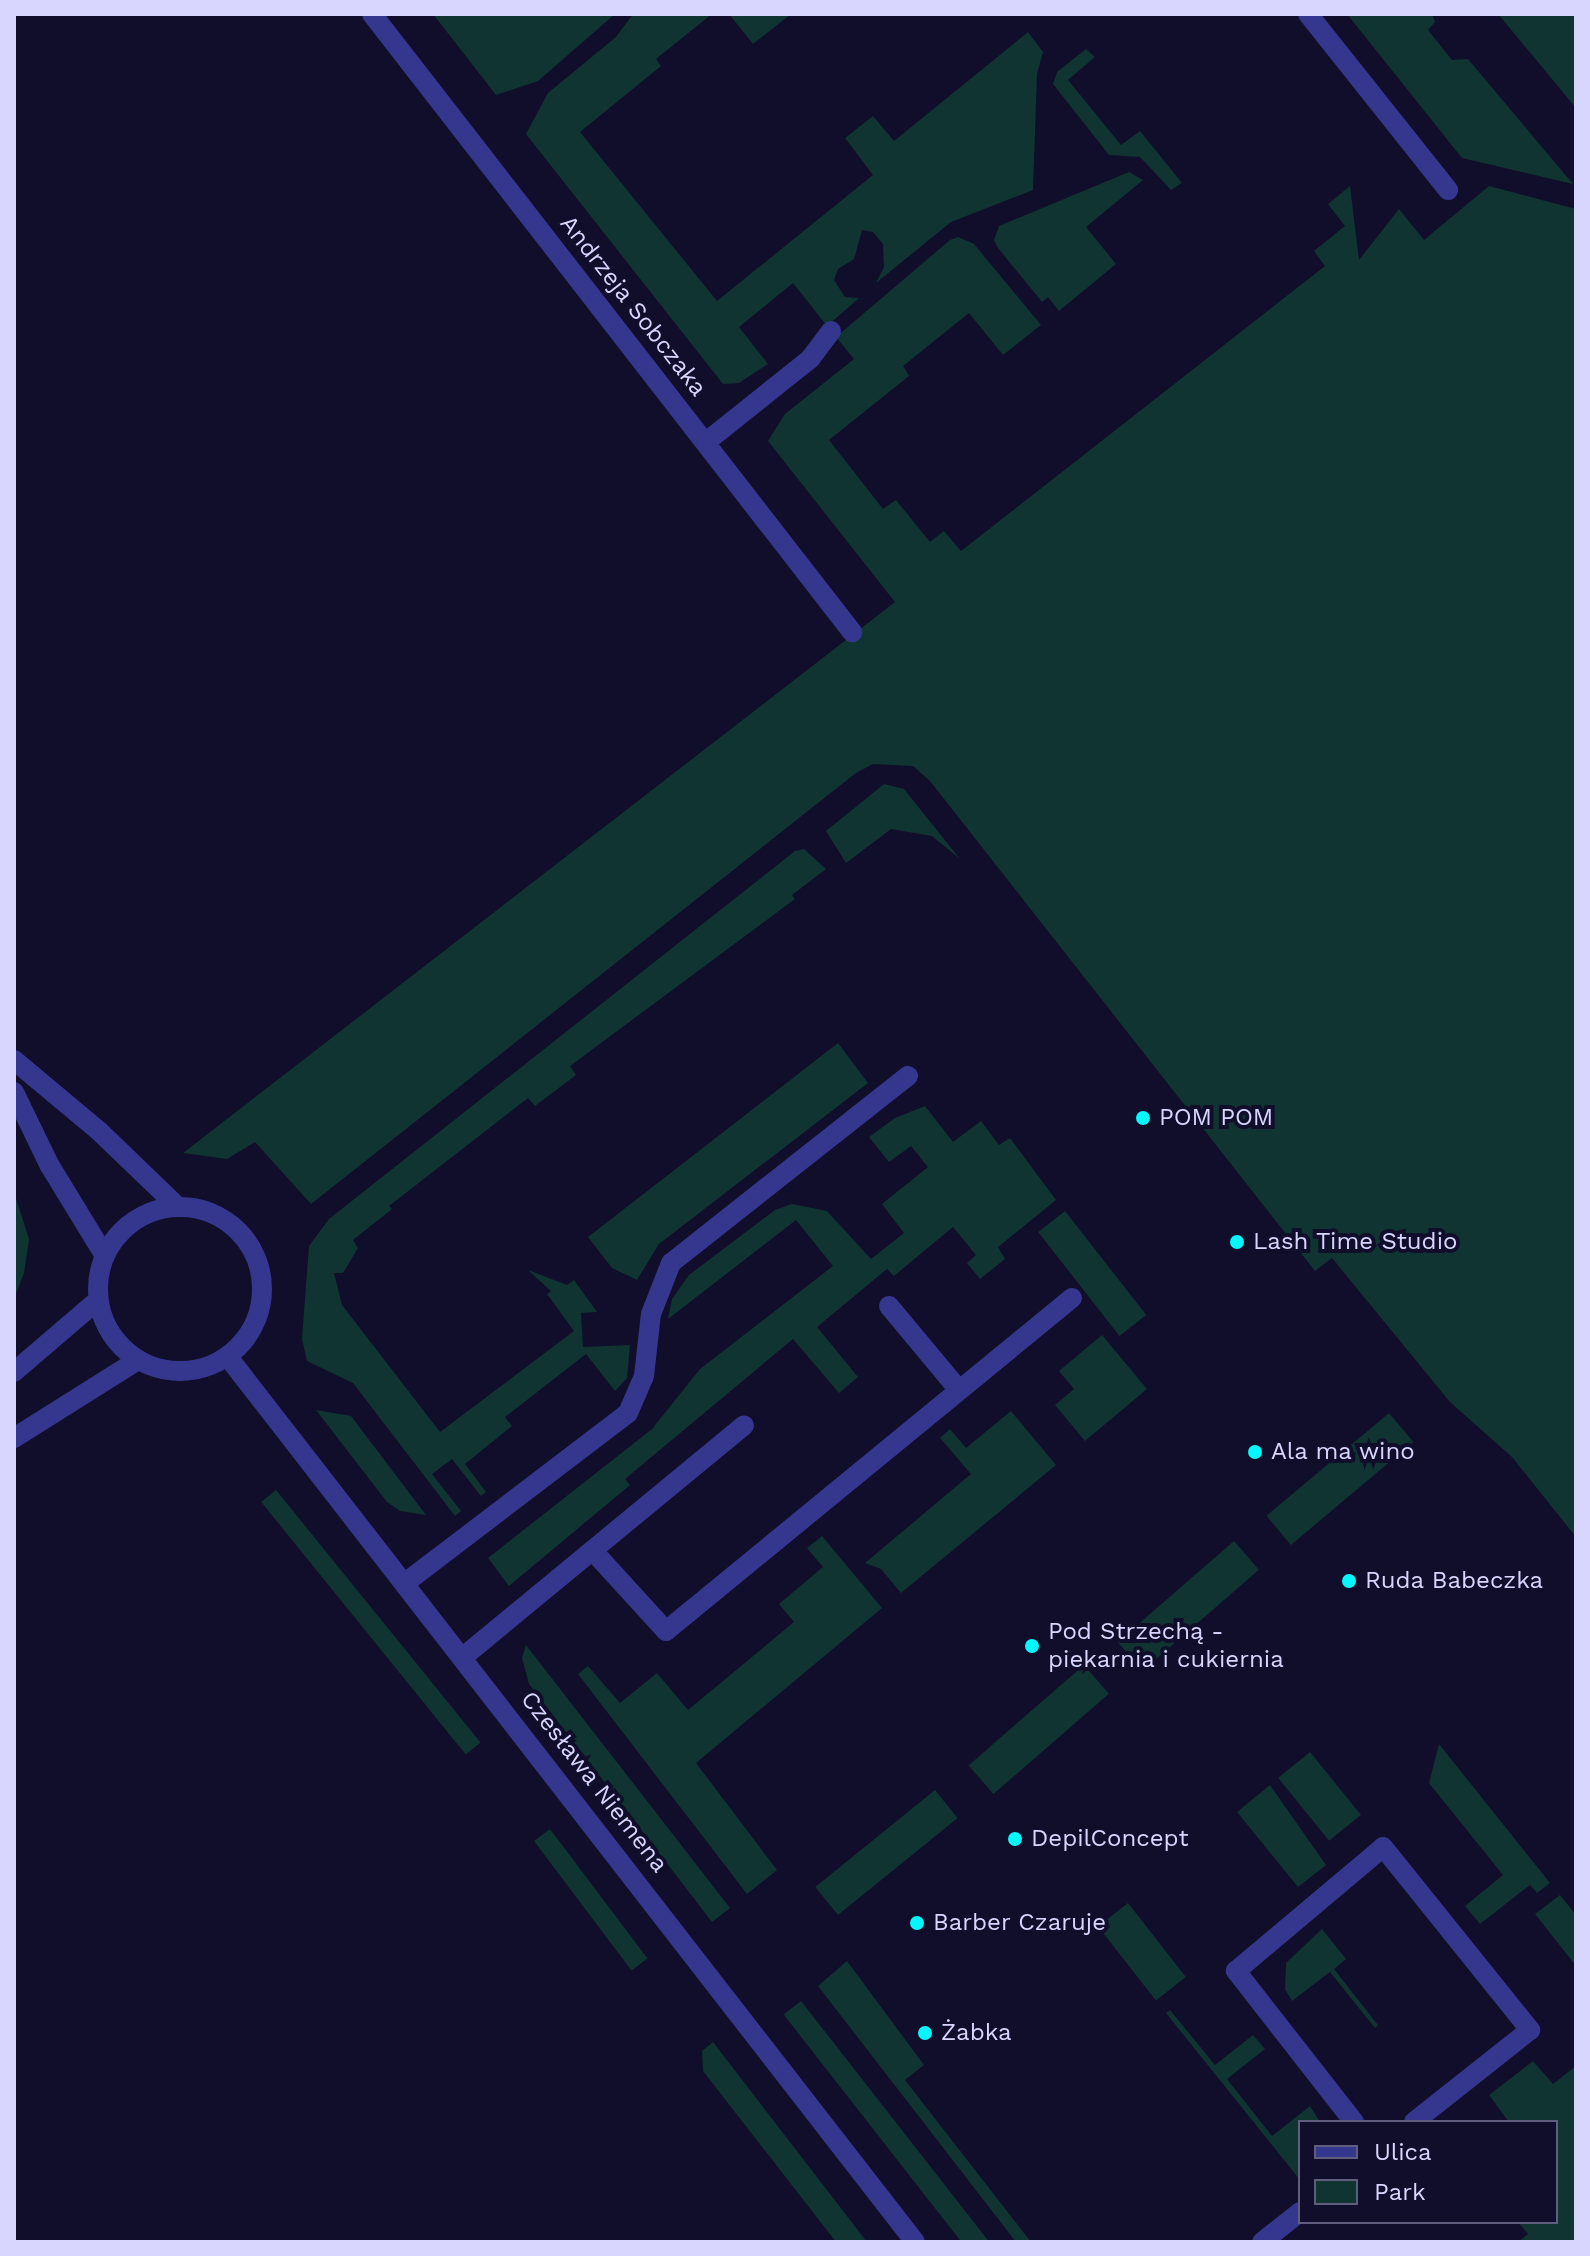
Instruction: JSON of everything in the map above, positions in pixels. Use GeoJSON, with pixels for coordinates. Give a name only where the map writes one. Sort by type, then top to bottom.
{"type":"FeatureCollection","features":[{"type":"Feature","properties":{"kind":"street","name":"Andrzeja Sobczaka"},"geometry":{"type":"LineString","coordinates":[[372,14],[852,632]]}},
{"type":"Feature","properties":{"kind":"street"},"geometry":{"type":"LineString","coordinates":[[1308,14],[1448,190]]}},
{"type":"Feature","properties":{"kind":"street"},"geometry":{"type":"LineString","coordinates":[[706,442],[810,359],[831,331]]}},
{"type":"Feature","properties":{"kind":"street"},"geometry":{"type":"LineString","coordinates":[[14,1060],[99,1131],[177,1206],[223,1218],[256,1254],[262,1301],[255,1324],[228,1357],[202,1369],[178,1372],[138,1360],[115,1340],[98,1300],[105,1256],[132,1221],[177,1206]]}},
{"type":"Feature","properties":{"kind":"street"},"geometry":{"type":"LineString","coordinates":[[405,1583],[628,1413],[644,1376],[651,1314],[671,1263],[908,1076]]}},
{"type":"Feature","properties":{"kind":"street"},"geometry":{"type":"LineString","coordinates":[[14,1092],[50,1166],[105,1256]]}},
{"type":"Feature","properties":{"kind":"street"},"geometry":{"type":"LineString","coordinates":[[593,1551],[666,1631],[1072,1298]]}},
{"type":"Feature","properties":{"kind":"street"},"geometry":{"type":"LineString","coordinates":[[14,1372],[98,1300]]}},
{"type":"Feature","properties":{"kind":"street"},"geometry":{"type":"LineString","coordinates":[[889,1306],[959,1390]]}},
{"type":"Feature","properties":{"kind":"street","name":"Czesława Niemena"},"geometry":{"type":"LineString","coordinates":[[228,1357],[915,2242]]}},
{"type":"Feature","properties":{"kind":"street"},"geometry":{"type":"LineString","coordinates":[[14,1438],[138,1360]]}},
{"type":"Feature","properties":{"kind":"street"},"geometry":{"type":"LineString","coordinates":[[463,1657],[744,1425]]}},
{"type":"Feature","properties":{"kind":"street"},"geometry":{"type":"LineString","coordinates":[[1352,2120],[1236,1971],[1383,1847],[1530,2030],[1417,2120]]}},
{"type":"Feature","properties":{"kind":"street"},"geometry":{"type":"LineString","coordinates":[[1262,2242],[1298,2214]]}},
{"type":"Feature","properties":{"kind":"green space"},"geometry":{"type":"Polygon","coordinates":[[[433,14],[615,14],[538,81],[496,95],[433,14]]]}},
{"type":"Feature","properties":{"kind":"green space"},"geometry":{"type":"Polygon","coordinates":[[[633,14],[712,14],[656,59],[661,66],[580,132],[717,301],[873,175],[845,138],[873,116],[894,141],[1028,32],[1043,52],[1037,74],[1033,190],[951,222],[876,283],[884,267],[883,244],[873,232],[862,230],[854,259],[838,269],[834,280],[845,297],[859,298],[827,326],[793,283],[739,327],[768,364],[739,383],[723,384],[526,134],[548,93],[616,37],[633,14]]]}},
{"type":"Feature","properties":{"kind":"green space"},"geometry":{"type":"Polygon","coordinates":[[[729,14],[791,14],[753,44],[729,14]]]}},
{"type":"Feature","properties":{"kind":"green space"},"geometry":{"type":"Polygon","coordinates":[[[1347,14],[1432,14],[1435,22],[1428,30],[1452,60],[1468,59],[1573,184],[1462,158],[1347,14]]]}},
{"type":"Feature","properties":{"kind":"green space"},"geometry":{"type":"Polygon","coordinates":[[[1498,14],[1576,14],[1576,108],[1498,14]]]}},
{"type":"Feature","properties":{"kind":"green space"},"geometry":{"type":"Polygon","coordinates":[[[1086,49],[1095,57],[1068,80],[1121,145],[1140,131],[1182,183],[1171,190],[1140,157],[1109,155],[1053,84],[1057,72],[1086,49]]]}},
{"type":"Feature","properties":{"kind":"green space"},"geometry":{"type":"Polygon","coordinates":[[[1129,172],[1143,180],[1086,227],[1116,264],[1059,311],[1048,297],[1042,302],[998,248],[994,240],[999,226],[1129,172]]]}},
{"type":"Feature","properties":{"kind":"green space"},"geometry":{"type":"Polygon","coordinates":[[[1350,186],[1359,260],[1399,209],[1424,240],[1489,186],[1576,209],[1576,1537],[1512,1457],[1450,1402],[1332,1258],[1315,1271],[930,781],[913,766],[873,764],[856,773],[311,1204],[255,1142],[227,1159],[183,1153],[895,602],[768,441],[785,414],[854,359],[836,337],[950,240],[958,237],[974,244],[1041,325],[1003,355],[969,313],[903,366],[909,376],[829,440],[883,509],[896,500],[930,542],[944,531],[961,551],[1325,266],[1314,251],[1345,226],[1328,204],[1350,186]]]}},
{"type":"Feature","properties":{"kind":"green space"},"geometry":{"type":"Polygon","coordinates":[[[884,784],[904,789],[960,859],[932,836],[891,829],[846,863],[826,831],[884,784]]]}},
{"type":"Feature","properties":{"kind":"green space"},"geometry":{"type":"Polygon","coordinates":[[[804,849],[826,869],[792,895],[795,899],[570,1066],[576,1075],[535,1106],[528,1098],[389,1206],[392,1209],[353,1240],[358,1248],[343,1273],[334,1273],[342,1305],[440,1432],[574,1331],[547,1294],[551,1291],[528,1270],[567,1285],[574,1280],[597,1312],[581,1313],[583,1347],[630,1345],[627,1378],[615,1391],[586,1354],[505,1417],[512,1426],[465,1464],[486,1492],[481,1496],[452,1459],[432,1474],[461,1511],[455,1516],[353,1383],[307,1361],[302,1339],[309,1246],[329,1219],[795,851],[804,849]]]}},
{"type":"Feature","properties":{"kind":"green space"},"geometry":{"type":"Polygon","coordinates":[[[838,1043],[868,1083],[659,1244],[637,1280],[612,1268],[588,1237],[838,1043]]]}},
{"type":"Feature","properties":{"kind":"green space"},"geometry":{"type":"Polygon","coordinates":[[[925,1106],[953,1142],[981,1121],[999,1145],[1010,1138],[1056,1200],[998,1247],[1005,1259],[980,1279],[967,1263],[976,1255],[953,1227],[894,1276],[887,1269],[817,1327],[858,1377],[839,1393],[793,1339],[625,1479],[630,1485],[509,1586],[488,1558],[652,1429],[700,1369],[833,1266],[796,1220],[668,1319],[672,1299],[689,1275],[775,1210],[792,1204],[827,1211],[871,1259],[904,1233],[882,1204],[928,1167],[911,1146],[889,1162],[869,1137],[895,1118],[925,1106]]]}},
{"type":"Feature","properties":{"kind":"green space"},"geometry":{"type":"Polygon","coordinates":[[[14,1192],[29,1239],[24,1273],[14,1299],[14,1192]]]}},
{"type":"Feature","properties":{"kind":"green space"},"geometry":{"type":"Polygon","coordinates":[[[1065,1211],[1146,1315],[1119,1336],[1038,1232],[1065,1211]]]}},
{"type":"Feature","properties":{"kind":"green space"},"geometry":{"type":"Polygon","coordinates":[[[1102,1335],[1147,1389],[1085,1441],[1055,1405],[1074,1389],[1059,1371],[1102,1335]]]}},
{"type":"Feature","properties":{"kind":"green space"},"geometry":{"type":"Polygon","coordinates":[[[316,1410],[351,1416],[426,1515],[400,1511],[387,1502],[316,1410]]]}},
{"type":"Feature","properties":{"kind":"green space"},"geometry":{"type":"Polygon","coordinates":[[[1011,1411],[1056,1465],[901,1593],[881,1569],[865,1563],[971,1474],[940,1438],[950,1429],[966,1448],[1011,1411]]]}},
{"type":"Feature","properties":{"kind":"green space"},"geometry":{"type":"Polygon","coordinates":[[[1389,1413],[1413,1442],[1291,1545],[1266,1516],[1389,1413]]]}},
{"type":"Feature","properties":{"kind":"green space"},"geometry":{"type":"Polygon","coordinates":[[[276,1490],[481,1743],[466,1755],[261,1502],[276,1490]]]}},
{"type":"Feature","properties":{"kind":"green space"},"geometry":{"type":"Polygon","coordinates":[[[822,1536],[882,1608],[696,1763],[777,1870],[747,1894],[578,1674],[588,1666],[620,1703],[657,1673],[688,1710],[794,1622],[779,1604],[823,1567],[807,1548],[822,1536]]]}},
{"type":"Feature","properties":{"kind":"green space"},"geometry":{"type":"Polygon","coordinates":[[[1234,1541],[1259,1570],[1143,1671],[1118,1642],[1234,1541]]]}},
{"type":"Feature","properties":{"kind":"green space"},"geometry":{"type":"Polygon","coordinates":[[[526,1645],[730,1908],[712,1922],[529,1684],[522,1658],[526,1645]]]}},
{"type":"Feature","properties":{"kind":"green space"},"geometry":{"type":"Polygon","coordinates":[[[1084,1665],[1109,1694],[993,1794],[969,1765],[1084,1665]]]}},
{"type":"Feature","properties":{"kind":"green space"},"geometry":{"type":"Polygon","coordinates":[[[1439,1744],[1550,1883],[1537,1893],[1530,1885],[1480,1924],[1465,1906],[1503,1875],[1429,1783],[1439,1744]]]}},
{"type":"Feature","properties":{"kind":"green space"},"geometry":{"type":"Polygon","coordinates":[[[1310,1752],[1361,1815],[1329,1841],[1278,1778],[1310,1752]]]}},
{"type":"Feature","properties":{"kind":"green space"},"geometry":{"type":"Polygon","coordinates":[[[1270,1785],[1326,1865],[1298,1887],[1237,1812],[1270,1785]]]}},
{"type":"Feature","properties":{"kind":"green space"},"geometry":{"type":"Polygon","coordinates":[[[935,1790],[958,1818],[838,1915],[815,1887],[935,1790]]]}},
{"type":"Feature","properties":{"kind":"green space"},"geometry":{"type":"Polygon","coordinates":[[[550,1829],[647,1958],[632,1970],[534,1841],[550,1829]]]}},
{"type":"Feature","properties":{"kind":"green space"},"geometry":{"type":"Polygon","coordinates":[[[1560,1895],[1576,1915],[1576,1966],[1535,1914],[1560,1895]]]}},
{"type":"Feature","properties":{"kind":"green space"},"geometry":{"type":"Polygon","coordinates":[[[1128,1903],[1186,1977],[1156,2000],[1098,1926],[1128,1903]]]}},
{"type":"Feature","properties":{"kind":"green space"},"geometry":{"type":"Polygon","coordinates":[[[1322,1929],[1346,1959],[1334,1969],[1378,2025],[1375,2028],[1330,1972],[1292,2001],[1285,1989],[1286,1963],[1322,1929]]]}},
{"type":"Feature","properties":{"kind":"green space"},"geometry":{"type":"Polygon","coordinates":[[[847,1961],[924,2065],[905,2080],[1031,2242],[1016,2242],[818,1986],[847,1961]]]}},
{"type":"Feature","properties":{"kind":"green space"},"geometry":{"type":"Polygon","coordinates":[[[801,2001],[988,2241],[961,2242],[784,2015],[801,2001]]]}},
{"type":"Feature","properties":{"kind":"green space"},"geometry":{"type":"Polygon","coordinates":[[[1170,2010],[1215,2065],[1253,2035],[1265,2049],[1227,2079],[1272,2136],[1310,2106],[1319,2120],[1298,2120],[1298,2178],[1166,2013],[1170,2010]]]}},
{"type":"Feature","properties":{"kind":"green space"},"geometry":{"type":"Polygon","coordinates":[[[713,2042],[867,2242],[836,2242],[703,2071],[702,2051],[713,2042]]]}},
{"type":"Feature","properties":{"kind":"green space"},"geometry":{"type":"Polygon","coordinates":[[[1533,2061],[1553,2084],[1576,2066],[1576,2242],[1518,2242],[1528,2234],[1520,2224],[1558,2224],[1558,2120],[1508,2120],[1489,2095],[1533,2061]]]}},
{"type":"Feature","properties":{"kind":"place","name":"POM POM"},"geometry":{"type":"Point","coordinates":[1143,1118]}},
{"type":"Feature","properties":{"kind":"place","name":"Lash Time Studio"},"geometry":{"type":"Point","coordinates":[1237,1242]}},
{"type":"Feature","properties":{"kind":"place","name":"Ala ma wino"},"geometry":{"type":"Point","coordinates":[1255,1452]}},
{"type":"Feature","properties":{"kind":"place","name":"Ruda Babeczka"},"geometry":{"type":"Point","coordinates":[1349,1581]}},
{"type":"Feature","properties":{"kind":"place","name":"Pod Strzechą - piekarnia i cukiernia"},"geometry":{"type":"Point","coordinates":[1032,1646]}},
{"type":"Feature","properties":{"kind":"place","name":"DepilConcept"},"geometry":{"type":"Point","coordinates":[1015,1839]}},
{"type":"Feature","properties":{"kind":"place","name":"Barber Czaruje"},"geometry":{"type":"Point","coordinates":[917,1923]}},
{"type":"Feature","properties":{"kind":"place","name":"Żabka"},"geometry":{"type":"Point","coordinates":[925,2033]}}]}
